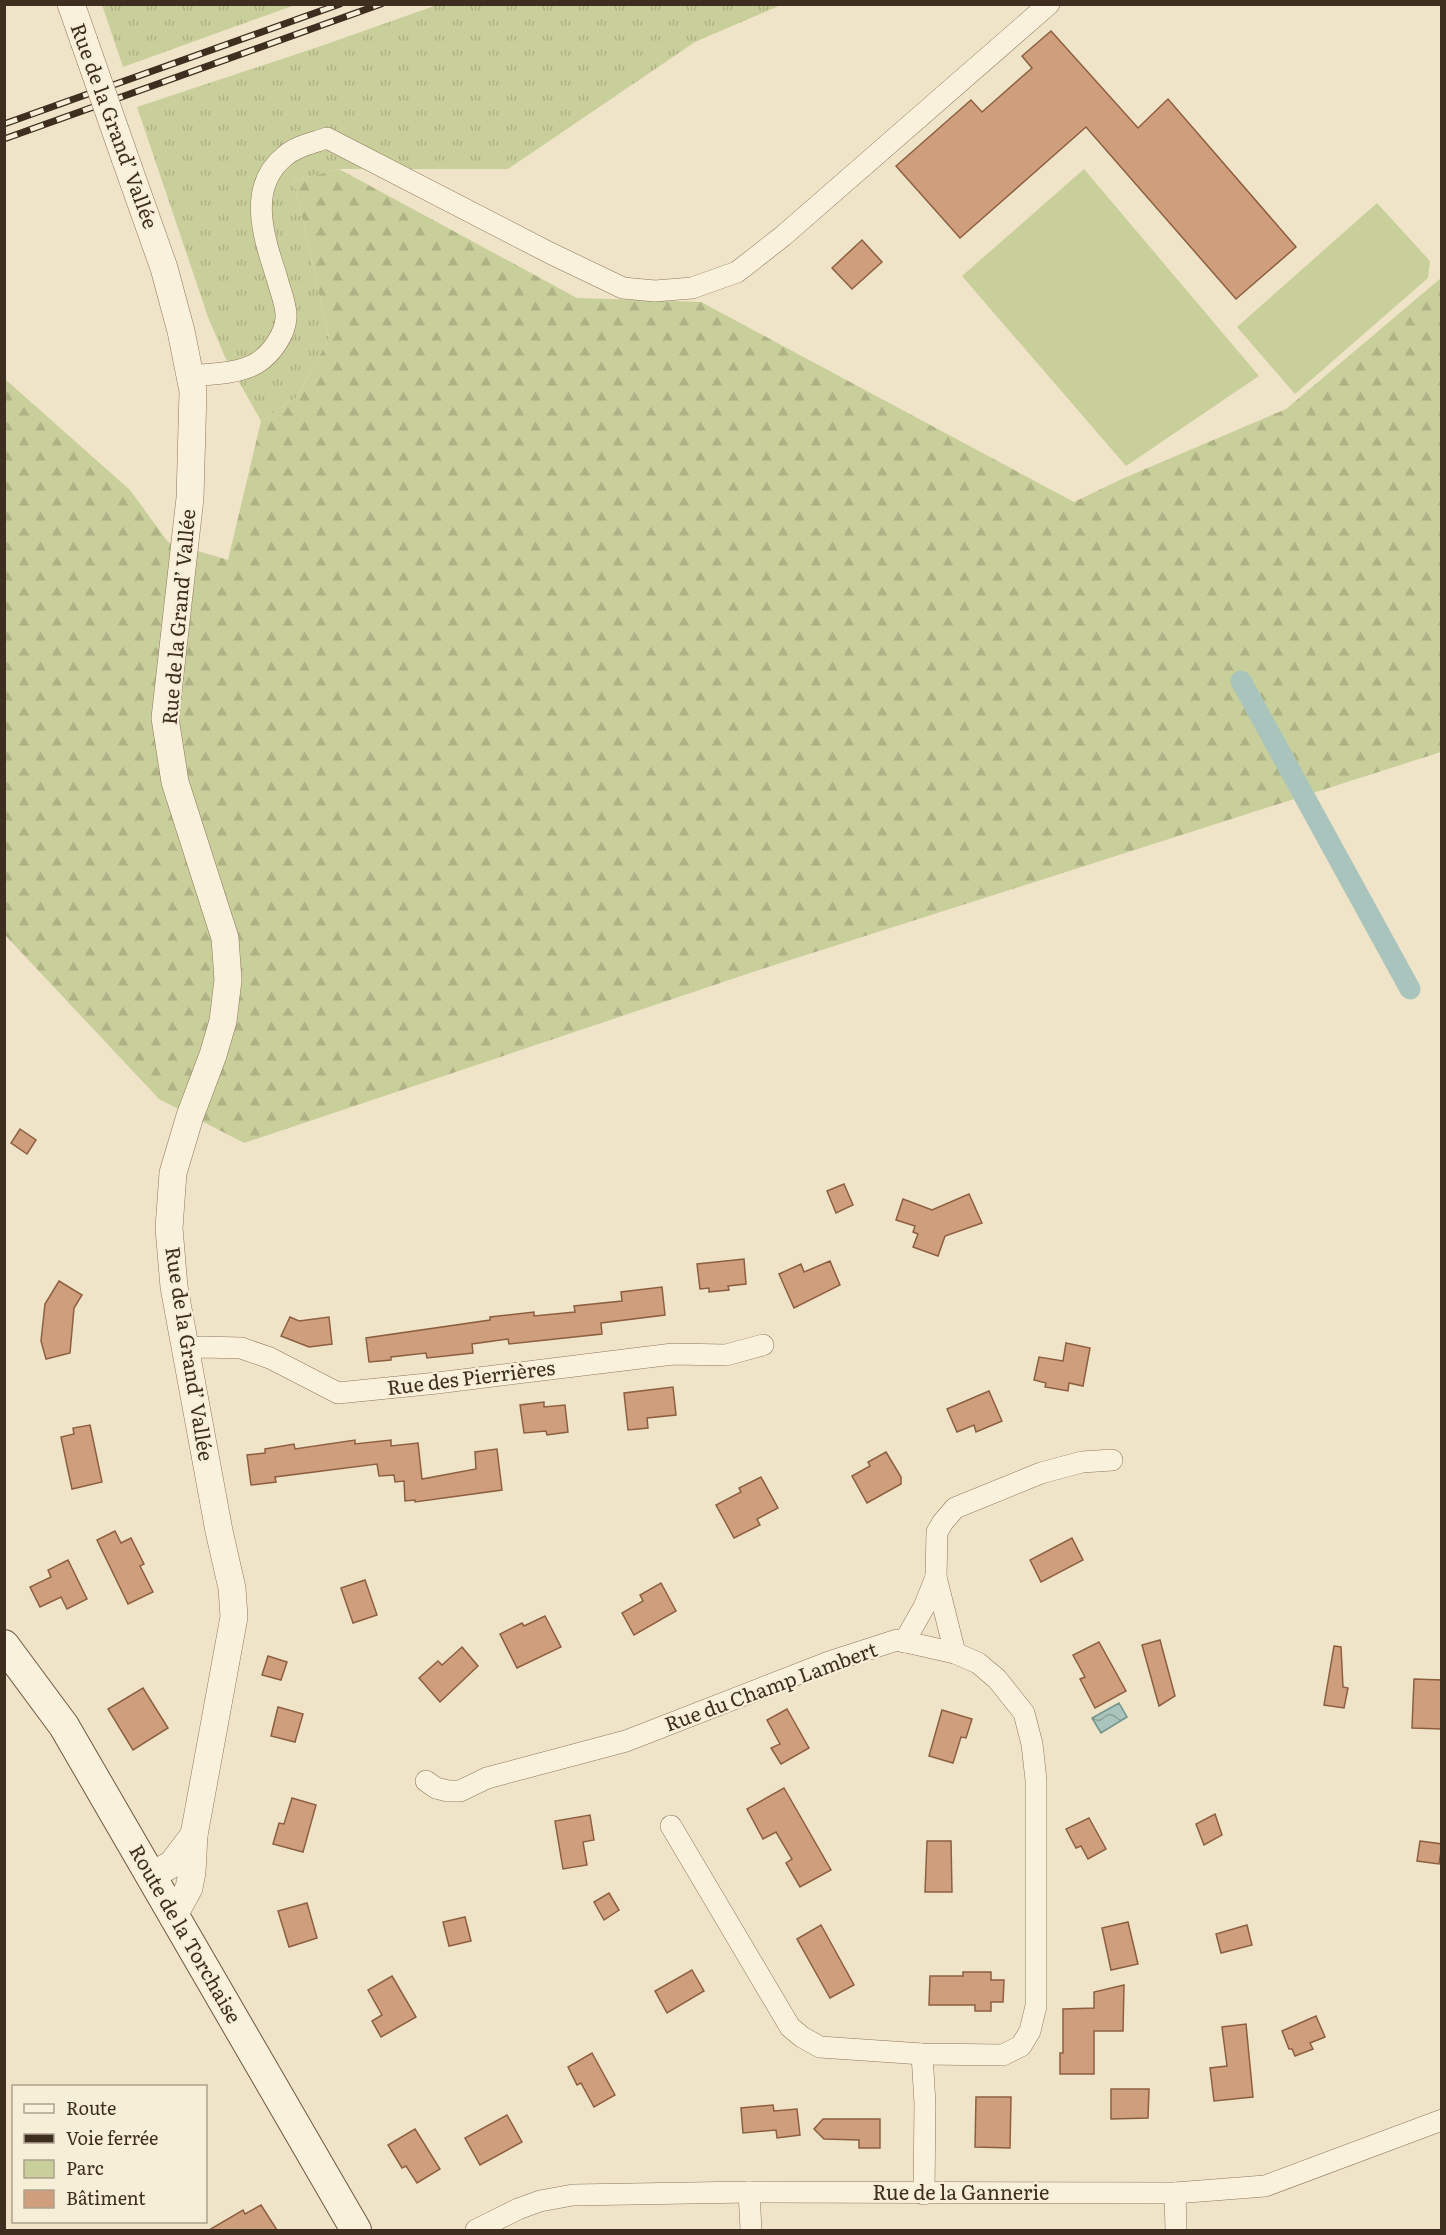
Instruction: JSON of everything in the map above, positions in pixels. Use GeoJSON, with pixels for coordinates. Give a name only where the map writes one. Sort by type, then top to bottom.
{"type":"FeatureCollection","features":[{"type":"Feature","properties":{"kind":"main road","name":"Route de la Torchaise"},"geometry":{"type":"LineString","coordinates":[[4,1645],[64,1726],[356,2230]]}},
{"type":"Feature","properties":{"kind":"street","name":"Rue de la Grand’ Vallée"},"geometry":{"type":"LineString","coordinates":[[71,4],[164,268],[181,331],[193,391],[190,498],[165,718],[175,782],[225,938],[228,980],[223,1021],[173,1173],[169,1228],[174,1287],[219,1532],[232,1588],[234,1617],[194,1835],[189,1888],[173,1917]]}},
{"type":"Feature","properties":{"kind":"street"},"geometry":{"type":"LineString","coordinates":[[190,376],[221,373],[257,363],[271,351],[282,333],[286,318],[265,243],[260,208],[263,185],[273,168],[286,155],[304,145],[327,138],[623,288],[655,291],[692,288],[737,272],[783,236],[1048,4]]}},
{"type":"Feature","properties":{"kind":"street","name":"Rue des Pierrières"},"geometry":{"type":"LineString","coordinates":[[187,1349],[241,1348],[270,1358],[338,1393],[437,1383],[591,1362],[673,1354],[726,1355],[763,1345]]}},
{"type":"Feature","properties":{"kind":"street"},"geometry":{"type":"LineString","coordinates":[[956,1653],[936,1577],[937,1532],[955,1509],[1041,1473],[1082,1461],[1113,1460]]}},
{"type":"Feature","properties":{"kind":"street"},"geometry":{"type":"LineString","coordinates":[[904,1642],[924,1607],[936,1577]]}},
{"type":"Feature","properties":{"kind":"street","name":"Rue du Champ Lambert"},"geometry":{"type":"LineString","coordinates":[[426,1781],[436,1788],[460,1791],[487,1778],[626,1741],[829,1662],[897,1640],[956,1653],[978,1663],[997,1679],[1024,1713],[1032,1744],[1036,1780],[1036,2006],[1030,2031],[1021,2046],[1003,2055],[922,2054],[820,2047],[802,2037],[790,2027],[671,1826]]}},
{"type":"Feature","properties":{"kind":"street","name":"Rue de la Grand’ Vallée"},"geometry":{"type":"LineString","coordinates":[[151,1876],[172,1864],[194,1835]]}},
{"type":"Feature","properties":{"kind":"street"},"geometry":{"type":"LineString","coordinates":[[922,2054],[925,2104],[924,2194]]}},
{"type":"Feature","properties":{"kind":"street","name":"Rue de la Gannerie"},"geometry":{"type":"LineString","coordinates":[[476,2230],[540,2201],[573,2195],[749,2192],[1175,2193],[1265,2186],[1442,2120]]}},
{"type":"Feature","properties":{"kind":"street"},"geometry":{"type":"LineString","coordinates":[[749,2192],[751,2230]]}},
{"type":"Feature","properties":{"kind":"street"},"geometry":{"type":"LineString","coordinates":[[1175,2193],[1176,2230]]}},
{"type":"Feature","properties":{"kind":"green space"},"geometry":{"type":"Polygon","coordinates":[[[102,4],[295,5],[123,67],[102,4]]]}},
{"type":"Feature","properties":{"kind":"green space"},"geometry":{"type":"Polygon","coordinates":[[[437,5],[781,5],[695,42],[508,169],[339,169],[294,181],[329,338],[297,397],[261,421],[225,357],[208,317],[137,107],[437,5]]]}},
{"type":"Feature","properties":{"kind":"green space"},"geometry":{"type":"Polygon","coordinates":[[[339,169],[577,298],[701,302],[1074,502],[1124,478],[1286,409],[1441,278],[1441,752],[756,971],[244,1143],[159,1099],[5,935],[5,379],[130,490],[168,542],[228,560],[261,421],[297,397],[329,338],[294,181],[339,169]]]}},
{"type":"Feature","properties":{"kind":"green space"},"geometry":{"type":"Polygon","coordinates":[[[1084,169],[1259,376],[1126,466],[962,276],[1084,169]]]}},
{"type":"Feature","properties":{"kind":"green space"},"geometry":{"type":"Polygon","coordinates":[[[1377,203],[1430,261],[1428,278],[1295,394],[1237,327],[1377,203]]]}},
{"type":"Feature","properties":{"kind":"water"},"geometry":{"type":"Polygon","coordinates":[[[1119,1703],[1127,1717],[1101,1733],[1092,1718],[1119,1703]]]}},
{"type":"Feature","properties":{"kind":"building"},"geometry":{"type":"Polygon","coordinates":[[[1051,31],[1138,128],[1168,99],[1296,247],[1236,299],[1086,127],[960,238],[896,166],[971,100],[982,112],[1032,68],[1022,56],[1051,31]]]}},
{"type":"Feature","properties":{"kind":"building"},"geometry":{"type":"Polygon","coordinates":[[[862,240],[882,262],[852,289],[832,268],[862,240]]]}},
{"type":"Feature","properties":{"kind":"building"},"geometry":{"type":"Polygon","coordinates":[[[20,1129],[36,1140],[27,1154],[11,1143],[20,1129]]]}},
{"type":"Feature","properties":{"kind":"building"},"geometry":{"type":"Polygon","coordinates":[[[844,1184],[853,1205],[836,1213],[827,1191],[844,1184]]]}},
{"type":"Feature","properties":{"kind":"building"},"geometry":{"type":"Polygon","coordinates":[[[969,1194],[982,1223],[945,1236],[938,1256],[913,1247],[918,1234],[913,1232],[915,1226],[896,1220],[903,1199],[932,1210],[969,1194]]]}},
{"type":"Feature","properties":{"kind":"building"},"geometry":{"type":"Polygon","coordinates":[[[744,1259],[746,1284],[728,1286],[729,1290],[709,1292],[709,1288],[700,1289],[697,1264],[744,1259]]]}},
{"type":"Feature","properties":{"kind":"building"},"geometry":{"type":"Polygon","coordinates":[[[830,1261],[840,1285],[794,1308],[779,1274],[801,1264],[804,1272],[830,1261]]]}},
{"type":"Feature","properties":{"kind":"building"},"geometry":{"type":"Polygon","coordinates":[[[59,1281],[82,1295],[74,1308],[70,1353],[46,1359],[41,1341],[45,1304],[59,1281]]]}},
{"type":"Feature","properties":{"kind":"building"},"geometry":{"type":"Polygon","coordinates":[[[662,1287],[665,1315],[601,1323],[602,1334],[509,1344],[508,1339],[472,1344],[473,1353],[427,1358],[426,1353],[369,1362],[366,1338],[490,1320],[490,1317],[534,1312],[534,1316],[575,1312],[574,1306],[622,1301],[621,1292],[662,1287]]]}},
{"type":"Feature","properties":{"kind":"building"},"geometry":{"type":"Polygon","coordinates":[[[290,1317],[299,1321],[329,1317],[332,1344],[309,1347],[281,1336],[290,1317]]]}},
{"type":"Feature","properties":{"kind":"building"},"geometry":{"type":"Polygon","coordinates":[[[1066,1343],[1090,1348],[1083,1386],[1069,1383],[1068,1391],[1045,1387],[1046,1383],[1034,1380],[1039,1357],[1063,1361],[1066,1343]]]}},
{"type":"Feature","properties":{"kind":"building"},"geometry":{"type":"Polygon","coordinates":[[[673,1387],[676,1415],[647,1418],[648,1428],[628,1430],[624,1393],[673,1387]]]}},
{"type":"Feature","properties":{"kind":"building"},"geometry":{"type":"Polygon","coordinates":[[[989,1391],[1002,1421],[976,1432],[974,1425],[957,1432],[947,1409],[989,1391]]]}},
{"type":"Feature","properties":{"kind":"building"},"geometry":{"type":"Polygon","coordinates":[[[544,1402],[544,1407],[565,1405],[568,1432],[547,1435],[546,1431],[524,1433],[520,1405],[544,1402]]]}},
{"type":"Feature","properties":{"kind":"building"},"geometry":{"type":"Polygon","coordinates":[[[90,1425],[102,1482],[72,1489],[61,1437],[74,1434],[73,1428],[90,1425]]]}},
{"type":"Feature","properties":{"kind":"building"},"geometry":{"type":"Polygon","coordinates":[[[355,1440],[355,1444],[391,1440],[391,1446],[418,1443],[422,1479],[476,1469],[475,1452],[497,1449],[502,1490],[415,1502],[415,1500],[405,1501],[404,1481],[395,1482],[394,1475],[379,1476],[377,1464],[275,1477],[276,1482],[251,1485],[247,1455],[265,1453],[265,1449],[294,1444],[295,1449],[355,1440]]]}},
{"type":"Feature","properties":{"kind":"building"},"geometry":{"type":"Polygon","coordinates":[[[886,1452],[901,1477],[901,1484],[867,1503],[852,1476],[870,1466],[868,1462],[886,1452]]]}},
{"type":"Feature","properties":{"kind":"building"},"geometry":{"type":"Polygon","coordinates":[[[761,1477],[778,1508],[757,1519],[760,1525],[734,1538],[716,1505],[741,1492],[739,1488],[761,1477]]]}},
{"type":"Feature","properties":{"kind":"building"},"geometry":{"type":"Polygon","coordinates":[[[115,1531],[121,1543],[131,1538],[144,1564],[140,1566],[153,1592],[128,1604],[97,1540],[115,1531]]]}},
{"type":"Feature","properties":{"kind":"building"},"geometry":{"type":"Polygon","coordinates":[[[1072,1538],[1083,1560],[1041,1582],[1030,1560],[1072,1538]]]}},
{"type":"Feature","properties":{"kind":"building"},"geometry":{"type":"Polygon","coordinates":[[[68,1560],[87,1599],[67,1609],[61,1597],[40,1607],[30,1587],[51,1577],[48,1570],[68,1560]]]}},
{"type":"Feature","properties":{"kind":"building"},"geometry":{"type":"Polygon","coordinates":[[[365,1580],[377,1615],[353,1623],[341,1588],[365,1580]]]}},
{"type":"Feature","properties":{"kind":"building"},"geometry":{"type":"Polygon","coordinates":[[[661,1583],[676,1611],[634,1635],[622,1613],[643,1601],[640,1595],[661,1583]]]}},
{"type":"Feature","properties":{"kind":"building"},"geometry":{"type":"Polygon","coordinates":[[[545,1616],[561,1647],[517,1668],[500,1634],[522,1623],[524,1626],[545,1616]]]}},
{"type":"Feature","properties":{"kind":"building"},"geometry":{"type":"Polygon","coordinates":[[[1160,1640],[1175,1696],[1159,1706],[1142,1645],[1160,1640]]]}},
{"type":"Feature","properties":{"kind":"building"},"geometry":{"type":"Polygon","coordinates":[[[1099,1642],[1126,1691],[1095,1708],[1080,1679],[1085,1677],[1073,1655],[1099,1642]]]}},
{"type":"Feature","properties":{"kind":"building"},"geometry":{"type":"Polygon","coordinates":[[[1334,1646],[1341,1647],[1343,1687],[1348,1688],[1344,1708],[1324,1705],[1334,1646]]]}},
{"type":"Feature","properties":{"kind":"building"},"geometry":{"type":"Polygon","coordinates":[[[462,1647],[478,1666],[440,1702],[419,1678],[438,1661],[442,1665],[462,1647]]]}},
{"type":"Feature","properties":{"kind":"building"},"geometry":{"type":"Polygon","coordinates":[[[268,1656],[287,1662],[281,1680],[262,1675],[268,1656]]]}},
{"type":"Feature","properties":{"kind":"building"},"geometry":{"type":"Polygon","coordinates":[[[1414,1679],[1442,1680],[1442,1729],[1412,1728],[1414,1679]]]}},
{"type":"Feature","properties":{"kind":"building"},"geometry":{"type":"Polygon","coordinates":[[[143,1688],[168,1728],[133,1750],[108,1709],[143,1688]]]}},
{"type":"Feature","properties":{"kind":"building"},"geometry":{"type":"Polygon","coordinates":[[[278,1707],[303,1714],[295,1742],[271,1736],[278,1707]]]}},
{"type":"Feature","properties":{"kind":"building"},"geometry":{"type":"Polygon","coordinates":[[[787,1709],[809,1748],[781,1764],[771,1748],[780,1744],[767,1720],[787,1709]]]}},
{"type":"Feature","properties":{"kind":"building"},"geometry":{"type":"Polygon","coordinates":[[[942,1710],[972,1719],[966,1738],[961,1737],[953,1763],[929,1756],[942,1710]]]}},
{"type":"Feature","properties":{"kind":"building"},"geometry":{"type":"Polygon","coordinates":[[[784,1788],[831,1870],[800,1887],[786,1863],[792,1859],[776,1832],[763,1839],[747,1809],[784,1788]]]}},
{"type":"Feature","properties":{"kind":"building"},"geometry":{"type":"Polygon","coordinates":[[[292,1798],[316,1805],[303,1852],[273,1844],[279,1823],[284,1824],[292,1798]]]}},
{"type":"Feature","properties":{"kind":"building"},"geometry":{"type":"Polygon","coordinates":[[[1215,1814],[1222,1835],[1204,1845],[1196,1824],[1215,1814]]]}},
{"type":"Feature","properties":{"kind":"building"},"geometry":{"type":"Polygon","coordinates":[[[590,1815],[594,1840],[583,1842],[587,1865],[563,1869],[555,1821],[590,1815]]]}},
{"type":"Feature","properties":{"kind":"building"},"geometry":{"type":"Polygon","coordinates":[[[1089,1818],[1106,1849],[1088,1859],[1081,1846],[1076,1848],[1066,1829],[1089,1818]]]}},
{"type":"Feature","properties":{"kind":"building"},"geometry":{"type":"Polygon","coordinates":[[[927,1841],[951,1841],[952,1892],[925,1892],[927,1841]]]}},
{"type":"Feature","properties":{"kind":"building"},"geometry":{"type":"Polygon","coordinates":[[[1420,1841],[1442,1844],[1439,1864],[1417,1861],[1420,1841]]]}},
{"type":"Feature","properties":{"kind":"building"},"geometry":{"type":"Polygon","coordinates":[[[609,1893],[619,1910],[604,1920],[594,1902],[609,1893]]]}},
{"type":"Feature","properties":{"kind":"building"},"geometry":{"type":"Polygon","coordinates":[[[307,1903],[317,1938],[289,1947],[278,1911],[307,1903]]]}},
{"type":"Feature","properties":{"kind":"building"},"geometry":{"type":"Polygon","coordinates":[[[465,1917],[471,1941],[449,1946],[443,1922],[465,1917]]]}},
{"type":"Feature","properties":{"kind":"building"},"geometry":{"type":"Polygon","coordinates":[[[1128,1922],[1138,1964],[1111,1970],[1102,1928],[1128,1922]]]}},
{"type":"Feature","properties":{"kind":"building"},"geometry":{"type":"Polygon","coordinates":[[[821,1925],[854,1985],[830,1998],[797,1939],[821,1925]]]}},
{"type":"Feature","properties":{"kind":"building"},"geometry":{"type":"Polygon","coordinates":[[[1247,1925],[1252,1945],[1221,1953],[1216,1934],[1247,1925]]]}},
{"type":"Feature","properties":{"kind":"building"},"geometry":{"type":"Polygon","coordinates":[[[692,1970],[704,1991],[667,2013],[655,1991],[692,1970]]]}},
{"type":"Feature","properties":{"kind":"building"},"geometry":{"type":"Polygon","coordinates":[[[963,1972],[991,1972],[991,1980],[1004,1980],[1003,2002],[991,2002],[991,2011],[975,2011],[975,2005],[929,2005],[930,1976],[963,1976],[963,1972]]]}},
{"type":"Feature","properties":{"kind":"building"},"geometry":{"type":"Polygon","coordinates":[[[392,1976],[416,2017],[381,2037],[372,2021],[382,2015],[368,1990],[392,1976]]]}},
{"type":"Feature","properties":{"kind":"building"},"geometry":{"type":"Polygon","coordinates":[[[1124,1985],[1123,2031],[1094,2031],[1094,2074],[1060,2074],[1060,2053],[1063,2053],[1063,2009],[1094,2008],[1094,1992],[1124,1985]]]}},
{"type":"Feature","properties":{"kind":"building"},"geometry":{"type":"Polygon","coordinates":[[[1316,2016],[1325,2037],[1310,2043],[1313,2049],[1295,2056],[1292,2049],[1289,2049],[1282,2031],[1316,2016]]]}},
{"type":"Feature","properties":{"kind":"building"},"geometry":{"type":"Polygon","coordinates":[[[1246,2024],[1253,2097],[1214,2101],[1210,2068],[1227,2066],[1222,2027],[1246,2024]]]}},
{"type":"Feature","properties":{"kind":"building"},"geometry":{"type":"Polygon","coordinates":[[[592,2053],[615,2095],[594,2107],[581,2083],[577,2085],[568,2067],[592,2053]]]}},
{"type":"Feature","properties":{"kind":"building"},"geometry":{"type":"Polygon","coordinates":[[[1111,2089],[1149,2089],[1148,2118],[1111,2119],[1111,2089]]]}},
{"type":"Feature","properties":{"kind":"building"},"geometry":{"type":"Polygon","coordinates":[[[976,2097],[1011,2097],[1010,2148],[975,2147],[976,2097]]]}},
{"type":"Feature","properties":{"kind":"building"},"geometry":{"type":"Polygon","coordinates":[[[773,2105],[774,2111],[797,2109],[800,2135],[777,2138],[776,2130],[743,2133],[741,2108],[773,2105]]]}},
{"type":"Feature","properties":{"kind":"building"},"geometry":{"type":"Polygon","coordinates":[[[507,2115],[522,2142],[480,2165],[465,2138],[507,2115]]]}},
{"type":"Feature","properties":{"kind":"building"},"geometry":{"type":"Polygon","coordinates":[[[823,2119],[880,2119],[880,2148],[859,2148],[859,2140],[824,2139],[814,2129],[823,2119]]]}},
{"type":"Feature","properties":{"kind":"building"},"geometry":{"type":"Polygon","coordinates":[[[415,2129],[440,2169],[417,2183],[406,2166],[402,2168],[388,2145],[415,2129]]]}},
{"type":"Feature","properties":{"kind":"building"},"geometry":{"type":"Polygon","coordinates":[[[261,2205],[277,2230],[209,2230],[243,2210],[245,2214],[261,2205]]]}},
{"type":"Feature","properties":{"kind":"waterway"},"geometry":{"type":"LineString","coordinates":[[1241,681],[1410,989]]}},
{"type":"Feature","properties":{"kind":"railway"},"geometry":{"type":"LineString","coordinates":[[4,124],[340,4]]}},
{"type":"Feature","properties":{"kind":"railway"},"geometry":{"type":"LineString","coordinates":[[4,139],[381,4]]}}]}
